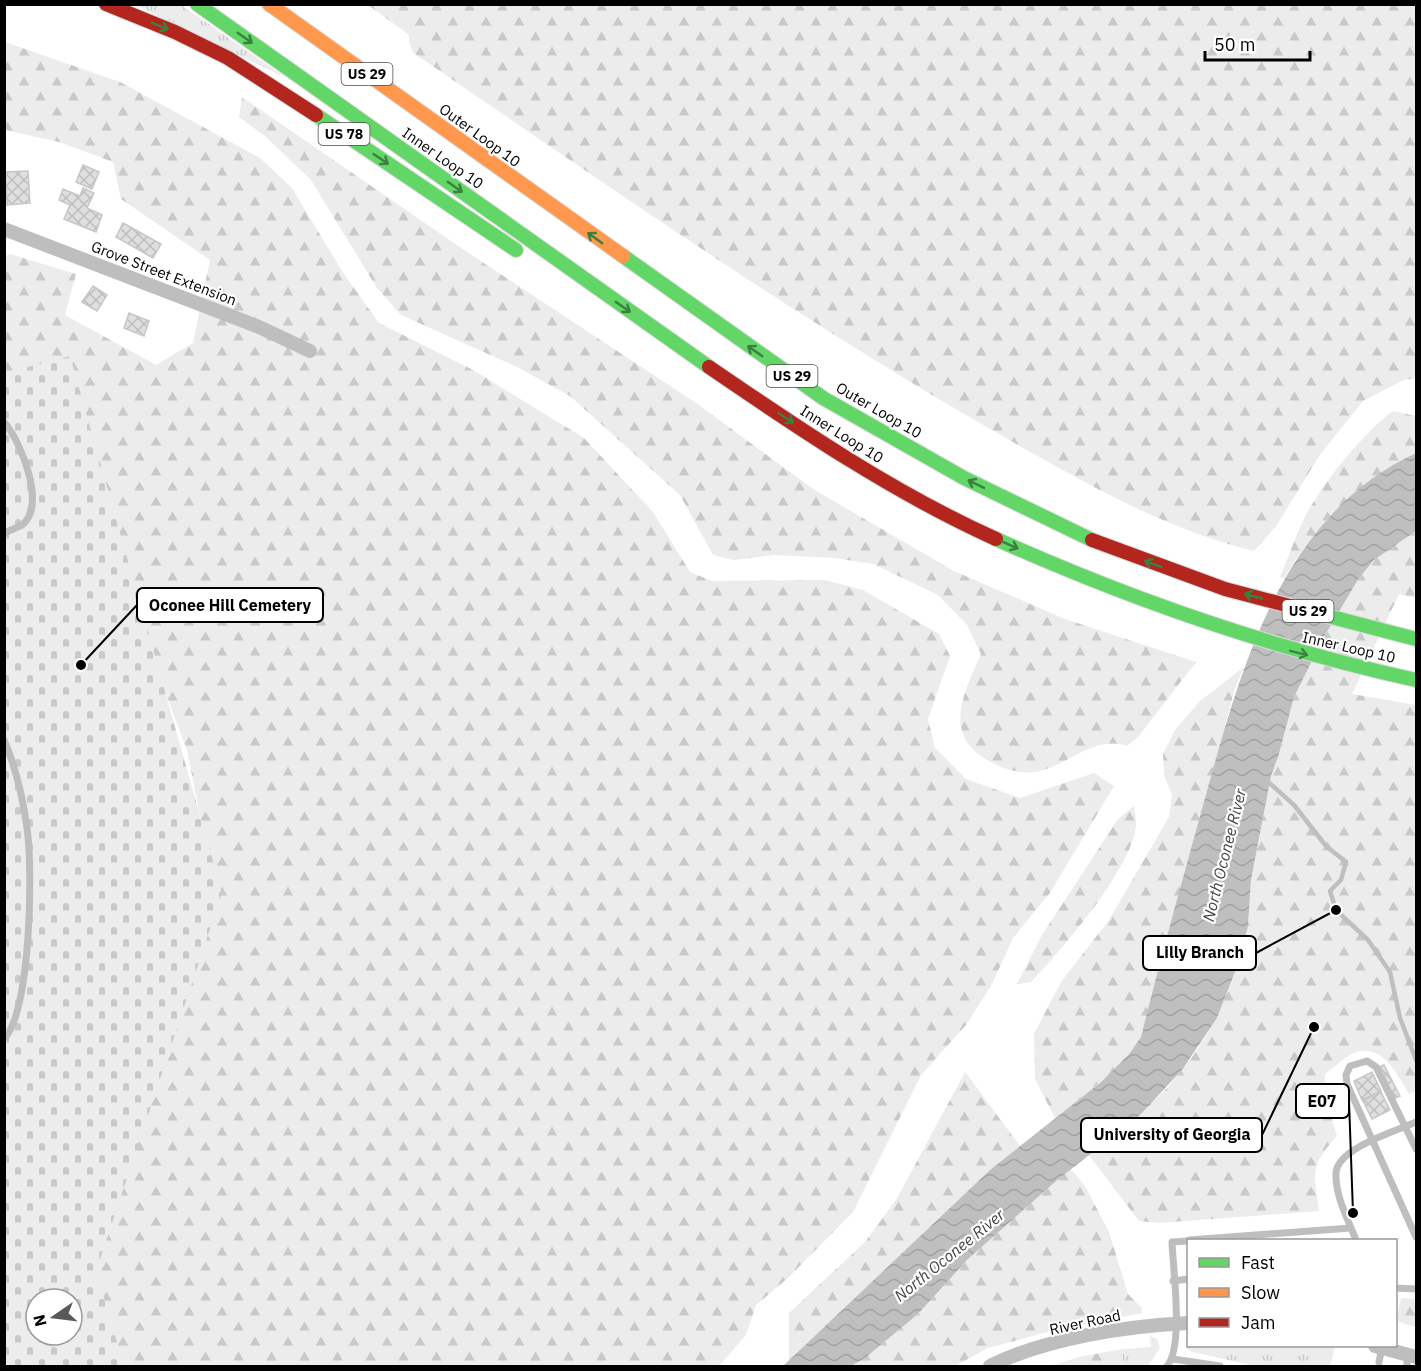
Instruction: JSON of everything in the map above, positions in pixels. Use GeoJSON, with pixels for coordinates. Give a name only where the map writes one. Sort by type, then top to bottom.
{"type":"FeatureCollection","features":[{"type":"Feature","properties":{"kind":"highway","name":"US 78"},"geometry":{"type":"LineString","coordinates":[[106,4],[175,32],[228,58],[282,92],[510,247],[576,273]]}},
{"type":"Feature","properties":{"kind":"highway","name":"Inner Loop 10"},"geometry":{"type":"LineString","coordinates":[[197,4],[758,400],[912,497],[1075,574],[1202,624],[1366,670],[1416,680]]}},
{"type":"Feature","properties":{"kind":"highway","name":"Outer Loop 10"},"geometry":{"type":"LineString","coordinates":[[269,4],[823,398],[964,478],[1088,538],[1225,589],[1416,639]]}},
{"type":"Feature","properties":{"kind":"highway"},"geometry":{"type":"LineString","coordinates":[[289,4],[304,18],[323,43]]}},
{"type":"Feature","properties":{"kind":"street","name":"Grove Street Extension"},"geometry":{"type":"LineString","coordinates":[[4,229],[259,327],[310,351]]}},
{"type":"Feature","properties":{"kind":"street","name":"River Road"},"geometry":{"type":"LineString","coordinates":[[990,1366],[1059,1343],[1099,1334],[1182,1323]]}},
{"type":"Feature","properties":{"kind":"street"},"geometry":{"type":"LineString","coordinates":[[1380,1347],[1410,1359]]}},
{"type":"Feature","properties":{"kind":"lane"},"geometry":{"type":"LineString","coordinates":[[4,422],[16,435],[34,497],[30,512],[23,524],[4,533]]}},
{"type":"Feature","properties":{"kind":"lane"},"geometry":{"type":"LineString","coordinates":[[4,740],[15,766],[28,830],[30,889],[27,947],[20,1003],[10,1033],[4,1039]]}},
{"type":"Feature","properties":{"kind":"lane"},"geometry":{"type":"LineString","coordinates":[[1416,1149],[1376,1067],[1367,1061],[1350,1066],[1346,1075],[1347,1084],[1416,1237]]}},
{"type":"Feature","properties":{"kind":"lane"},"geometry":{"type":"LineString","coordinates":[[1356,1239],[1338,1193],[1336,1171],[1342,1159],[1372,1141],[1416,1122]]}},
{"type":"Feature","properties":{"kind":"lane"},"geometry":{"type":"LineString","coordinates":[[1202,1239],[1351,1228]]}},
{"type":"Feature","properties":{"kind":"lane"},"geometry":{"type":"LineString","coordinates":[[1167,1366],[1173,1359],[1182,1323],[1173,1281],[1172,1242],[1187,1240]]}},
{"type":"Feature","properties":{"kind":"lane"},"geometry":{"type":"LineString","coordinates":[[1173,1281],[1187,1279]]}},
{"type":"Feature","properties":{"kind":"lane"},"geometry":{"type":"LineString","coordinates":[[1397,1287],[1416,1289]]}},
{"type":"Feature","properties":{"kind":"lane"},"geometry":{"type":"LineString","coordinates":[[1378,1347],[1378,1362]]}},
{"type":"Feature","properties":{"kind":"lane"},"geometry":{"type":"LineString","coordinates":[[1173,1359],[1219,1366]]}},
{"type":"Feature","properties":{"kind":"green space"},"geometry":{"type":"Polygon","coordinates":[[[135,5],[181,5],[288,79],[135,5]]]}},
{"type":"Feature","properties":{"kind":"green space"},"geometry":{"type":"Polygon","coordinates":[[[368,5],[1416,5],[1416,378],[1404,380],[1363,401],[1319,456],[1277,525],[1254,551],[1218,541],[1147,513],[1078,478],[978,422],[833,334],[621,195],[412,52],[408,34],[368,5]]]}},
{"type":"Feature","properties":{"kind":"green space"},"geometry":{"type":"Polygon","coordinates":[[[5,42],[120,82],[260,158],[291,187],[344,274],[379,323],[473,370],[584,438],[653,512],[690,572],[712,581],[825,580],[863,590],[939,634],[950,656],[928,719],[935,748],[966,779],[1020,798],[1094,773],[1114,786],[1050,893],[1013,938],[992,984],[966,1025],[921,1075],[853,1212],[788,1278],[756,1305],[746,1335],[719,1366],[5,1366],[24,1322],[24,1347],[84,1347],[84,1287],[39,1287],[213,881],[187,750],[126,589],[5,444],[5,256],[10,254],[76,274],[65,315],[156,365],[193,343],[210,260],[121,199],[113,162],[59,142],[5,130],[5,42]]]}},
{"type":"Feature","properties":{"kind":"green space"},"geometry":{"type":"Polygon","coordinates":[[[242,97],[467,252],[699,405],[813,489],[954,571],[1065,619],[1196,662],[1138,737],[1127,746],[1104,744],[1093,747],[1051,767],[1034,772],[1015,771],[991,762],[975,752],[966,740],[961,727],[960,714],[963,699],[981,654],[967,625],[938,595],[873,564],[835,558],[774,555],[734,560],[713,555],[680,495],[570,396],[517,367],[401,315],[377,288],[311,180],[267,138],[239,117],[242,97]]]}},
{"type":"Feature","properties":{"kind":"green space"},"geometry":{"type":"Polygon","coordinates":[[[70,356],[222,893],[96,1271],[124,1366],[5,1366],[5,373],[70,356]]]}},
{"type":"Feature","properties":{"kind":"green space"},"geometry":{"type":"Polygon","coordinates":[[[1393,411],[1416,416],[1416,453],[1376,476],[1341,505],[1311,539],[1284,578],[1280,577],[1301,524],[1312,504],[1357,445],[1393,411]]]}},
{"type":"Feature","properties":{"kind":"green space"},"geometry":{"type":"Polygon","coordinates":[[[1416,531],[1416,598],[1399,594],[1352,694],[1416,705],[1416,1091],[1409,1094],[1389,1063],[1383,1057],[1367,1051],[1349,1055],[1325,1074],[1324,1095],[1337,1136],[1322,1155],[1316,1170],[1319,1211],[1159,1223],[1139,1221],[1088,1154],[1123,1130],[1169,1086],[1195,1053],[1217,1018],[1240,959],[1248,926],[1251,880],[1271,776],[1294,697],[1325,635],[1359,578],[1374,560],[1416,531]]]}},
{"type":"Feature","properties":{"kind":"green space"},"geometry":{"type":"Polygon","coordinates":[[[1244,667],[1236,685],[1141,1037],[1112,1071],[1055,1118],[1035,1079],[1034,1034],[1061,982],[1109,920],[1169,817],[1172,795],[1164,775],[1163,754],[1175,730],[1200,701],[1244,667]]]}},
{"type":"Feature","properties":{"kind":"green space"},"geometry":{"type":"Polygon","coordinates":[[[1134,806],[1136,825],[1132,843],[1123,863],[1094,908],[1031,982],[1017,984],[1042,935],[1118,819],[1134,806]]]}},
{"type":"Feature","properties":{"kind":"green space"},"geometry":{"type":"Polygon","coordinates":[[[965,1072],[1020,1146],[991,1169],[789,1361],[789,1313],[865,1242],[896,1200],[965,1072]]]}},
{"type":"Feature","properties":{"kind":"green space"},"geometry":{"type":"Polygon","coordinates":[[[1070,1168],[1085,1186],[1109,1232],[1128,1294],[1141,1307],[1142,1313],[1051,1331],[988,1348],[955,1366],[851,1366],[865,1358],[918,1314],[967,1260],[1070,1168]]]}},
{"type":"Feature","properties":{"kind":"green space"},"geometry":{"type":"Polygon","coordinates":[[[1401,1298],[1416,1299],[1416,1327],[1397,1321],[1401,1298]]]}},
{"type":"Feature","properties":{"kind":"green space"},"geometry":{"type":"Polygon","coordinates":[[[1150,1336],[1157,1339],[1160,1348],[1148,1366],[1119,1366],[1123,1362],[1123,1349],[1151,1347],[1150,1336]]]}},
{"type":"Feature","properties":{"kind":"green space"},"geometry":{"type":"Polygon","coordinates":[[[1187,1344],[1187,1347],[1335,1347],[1330,1366],[1255,1366],[1192,1352],[1186,1348],[1187,1344]]]}},
{"type":"Feature","properties":{"kind":"green space"},"geometry":{"type":"Polygon","coordinates":[[[1123,1349],[1123,1362],[1119,1366],[1049,1366],[1084,1356],[1123,1349]]]}},
{"type":"Feature","properties":{"kind":"water","name":"North Oconee River"},"geometry":{"type":"Polygon","coordinates":[[[1416,453],[1416,531],[1374,560],[1359,578],[1325,635],[1294,697],[1271,776],[1251,880],[1248,926],[1240,959],[1217,1018],[1182,1070],[1139,1116],[1056,1181],[967,1260],[918,1314],[865,1358],[851,1366],[783,1366],[991,1169],[1101,1082],[1129,1054],[1141,1037],[1216,758],[1250,654],[1271,605],[1297,558],[1330,517],[1369,481],[1416,453]]]}},
{"type":"Feature","properties":{"kind":"building"},"geometry":{"type":"Polygon","coordinates":[[[83,165],[99,172],[92,189],[76,182],[83,165]]]}},
{"type":"Feature","properties":{"kind":"building"},"geometry":{"type":"Polygon","coordinates":[[[28,171],[30,203],[7,205],[5,172],[28,171]]]}},
{"type":"Feature","properties":{"kind":"building"},"geometry":{"type":"Polygon","coordinates":[[[83,188],[94,193],[87,208],[102,215],[96,232],[64,219],[70,205],[59,200],[63,189],[80,196],[83,188]]]}},
{"type":"Feature","properties":{"kind":"building"},"geometry":{"type":"Polygon","coordinates":[[[123,223],[161,244],[153,258],[116,237],[123,223]]]}},
{"type":"Feature","properties":{"kind":"building"},"geometry":{"type":"Polygon","coordinates":[[[93,286],[107,295],[97,311],[82,302],[93,286]]]}},
{"type":"Feature","properties":{"kind":"building"},"geometry":{"type":"Polygon","coordinates":[[[129,313],[149,321],[144,336],[124,328],[129,313]]]}},
{"type":"Feature","properties":{"kind":"building"},"geometry":{"type":"Polygon","coordinates":[[[1384,1065],[1400,1096],[1395,1098],[1379,1067],[1384,1065]]]}},
{"type":"Feature","properties":{"kind":"building"},"geometry":{"type":"Polygon","coordinates":[[[1372,1072],[1381,1091],[1362,1100],[1354,1081],[1372,1072]]]}},
{"type":"Feature","properties":{"kind":"building"},"geometry":{"type":"Polygon","coordinates":[[[1381,1092],[1390,1110],[1372,1119],[1363,1101],[1381,1092]]]}},
{"type":"Feature","properties":{"kind":"waterway"},"geometry":{"type":"LineString","coordinates":[[1265,779],[1294,805],[1326,846],[1346,862],[1341,880],[1330,891],[1336,910],[1368,940],[1390,972],[1400,1018],[1416,1060]]}},
{"type":"Feature","properties":{"kind":"traffic: fast"},"geometry":{"type":"LineString","coordinates":[[197,4],[709,367]]}},
{"type":"Feature","properties":{"kind":"traffic: fast"},"geometry":{"type":"LineString","coordinates":[[316,115],[516,250]]}},
{"type":"Feature","properties":{"kind":"traffic: fast"},"geometry":{"type":"LineString","coordinates":[[623,256],[823,398],[964,478],[1092,540]]}},
{"type":"Feature","properties":{"kind":"traffic: fast"},"geometry":{"type":"LineString","coordinates":[[996,539],[1098,582],[1202,620],[1308,653],[1416,680]]}},
{"type":"Feature","properties":{"kind":"traffic: fast"},"geometry":{"type":"LineString","coordinates":[[1301,609],[1416,639]]}},
{"type":"Feature","properties":{"kind":"traffic: slow"},"geometry":{"type":"LineString","coordinates":[[269,4],[623,256]]}},
{"type":"Feature","properties":{"kind":"traffic: jam"},"geometry":{"type":"LineString","coordinates":[[106,4],[175,32],[228,58],[316,115]]}},
{"type":"Feature","properties":{"kind":"traffic: jam"},"geometry":{"type":"LineString","coordinates":[[709,367],[813,437],[885,481],[921,502],[996,539]]}},
{"type":"Feature","properties":{"kind":"traffic: jam"},"geometry":{"type":"LineString","coordinates":[[1092,540],[1225,589],[1301,609]]}},
{"type":"Feature","properties":{"kind":"place","name":"Oconee Hill Cemetery"},"geometry":{"type":"Point","coordinates":[81,665]}},
{"type":"Feature","properties":{"kind":"place","name":"Lilly Branch"},"geometry":{"type":"Point","coordinates":[1336,910]}},
{"type":"Feature","properties":{"kind":"place","name":"University of Georgia"},"geometry":{"type":"Point","coordinates":[1314,1027]}},
{"type":"Feature","properties":{"kind":"place","name":"E07"},"geometry":{"type":"Point","coordinates":[1353,1213]}}]}
